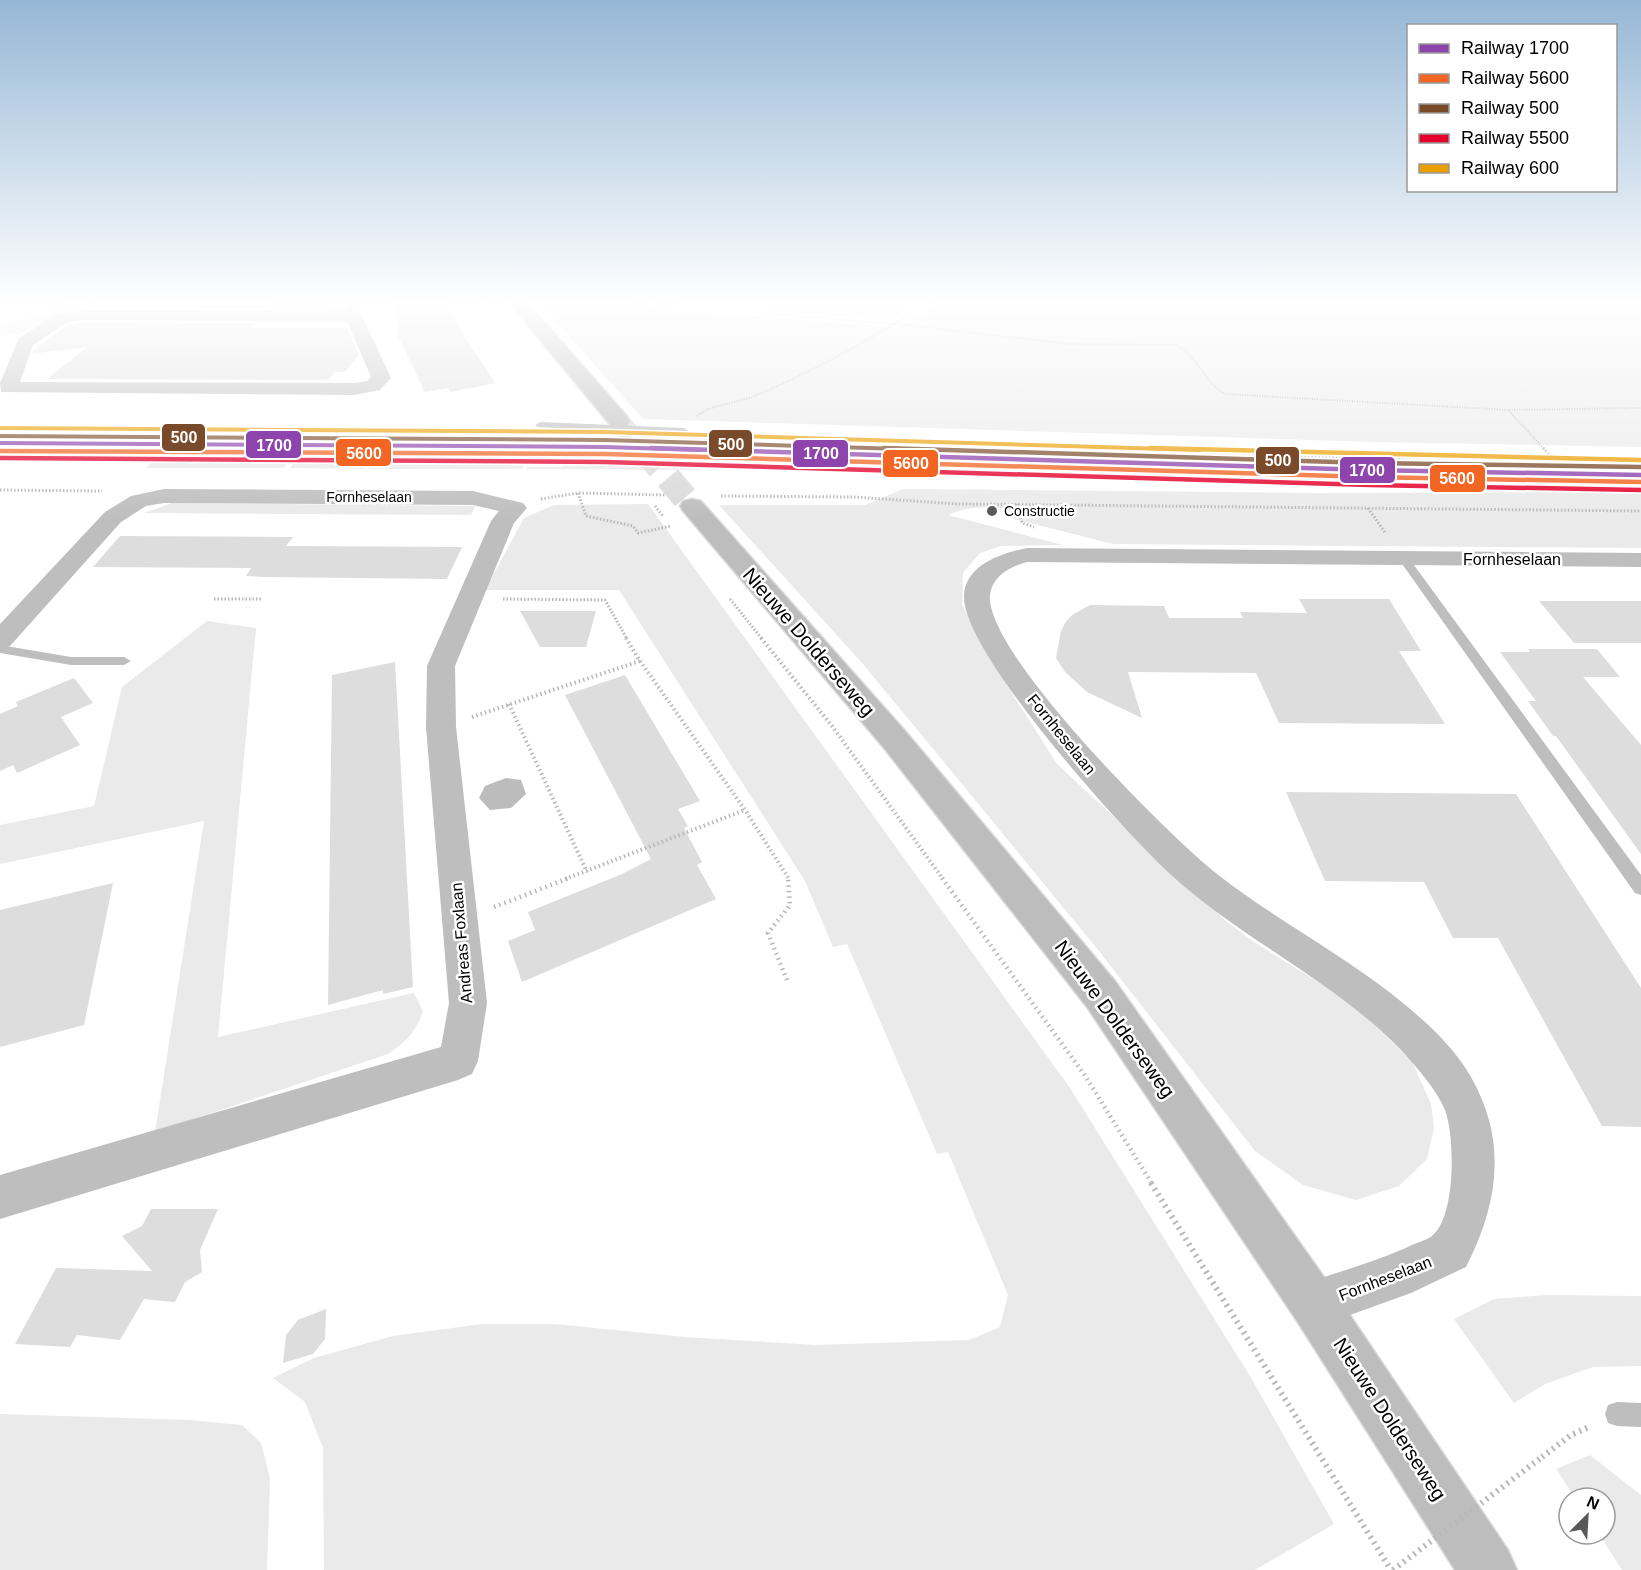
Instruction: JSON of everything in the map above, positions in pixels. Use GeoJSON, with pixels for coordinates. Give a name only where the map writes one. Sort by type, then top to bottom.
{"type":"FeatureCollection","features":[{"type":"Feature","properties":{"kind":"main road"},"geometry":{"type":"LineString","coordinates":[[578,373],[619,421]]}},
{"type":"Feature","properties":{"kind":"main road","name":"Nieuwe Dolderseweg"},"geometry":{"type":"LineString","coordinates":[[681,522],[895,740],[1101,994],[1314,1304],[1488,1570]]}},
{"type":"Feature","properties":{"kind":"street"},"geometry":{"type":"LineString","coordinates":[[11,373],[8,388],[363,389],[373,386],[381,378],[379,373]]}},
{"type":"Feature","properties":{"kind":"street","name":"Fornheselaan"},"geometry":{"type":"LineString","coordinates":[[0,640],[113,517],[139,501],[164,496],[473,498],[515,508]]}},
{"type":"Feature","properties":{"kind":"street","name":"Andreas Foxlaan"},"geometry":{"type":"LineString","coordinates":[[0,1197],[458,1061],[468,1003],[441,727],[441,666],[503,521],[515,508]]}},
{"type":"Feature","properties":{"kind":"street","name":"Fornheselaan"},"geometry":{"type":"LineString","coordinates":[[1314,1304],[1411,1270],[1450,1251],[1467,1213],[1472,1176],[1472,1138],[1463,1102],[1438,1062],[1404,1028],[1358,991],[1238,910],[1180,863],[1108,789],[1023,686],[987,632],[976,598],[983,577],[1009,559],[1027,555],[1641,560]]}},
{"type":"Feature","properties":{"kind":"lane"},"geometry":{"type":"LineString","coordinates":[[540,425],[684,431]]}},
{"type":"Feature","properties":{"kind":"lane"},"geometry":{"type":"LineString","coordinates":[[1404,559],[1641,888]]}},
{"type":"Feature","properties":{"kind":"lane"},"geometry":{"type":"LineString","coordinates":[[0,649],[71,661],[124,661]]}},
{"type":"Feature","properties":{"kind":"path"},"geometry":{"type":"LineString","coordinates":[[696,417],[707,408],[724,406],[756,396],[800,373]]}},
{"type":"Feature","properties":{"kind":"path"},"geometry":{"type":"LineString","coordinates":[[1202,373],[1214,390],[1224,394],[1508,410],[1641,408]]}},
{"type":"Feature","properties":{"kind":"path"},"geometry":{"type":"LineString","coordinates":[[1508,410],[1553,459]]}},
{"type":"Feature","properties":{"kind":"path"},"geometry":{"type":"LineString","coordinates":[[684,431],[1336,457],[1641,459]]}},
{"type":"Feature","properties":{"kind":"path"},"geometry":{"type":"LineString","coordinates":[[0,490],[126,492],[139,501]]}},
{"type":"Feature","properties":{"kind":"path"},"geometry":{"type":"LineString","coordinates":[[515,508],[544,498],[596,493]]}},
{"type":"Feature","properties":{"kind":"path"},"geometry":{"type":"LineString","coordinates":[[579,494],[586,516],[633,526],[638,533],[681,522]]}},
{"type":"Feature","properties":{"kind":"path"},"geometry":{"type":"LineString","coordinates":[[755,497],[892,499],[958,504],[1641,510]]}},
{"type":"Feature","properties":{"kind":"path"},"geometry":{"type":"LineString","coordinates":[[655,506],[681,522]]}},
{"type":"Feature","properties":{"kind":"path","name":"Nieuwe Dolderseweg"},"geometry":{"type":"LineString","coordinates":[[722,590],[832,726],[1086,1077],[1392,1570]]}},
{"type":"Feature","properties":{"kind":"path"},"geometry":{"type":"LineString","coordinates":[[214,598],[262,599]]}},
{"type":"Feature","properties":{"kind":"path"},"geometry":{"type":"LineString","coordinates":[[470,599],[605,600],[640,661],[745,810],[789,880],[790,905],[768,933],[787,981]]}},
{"type":"Feature","properties":{"kind":"path"},"geometry":{"type":"LineString","coordinates":[[441,727],[640,661]]}},
{"type":"Feature","properties":{"kind":"path"},"geometry":{"type":"LineString","coordinates":[[509,704],[588,872]]}},
{"type":"Feature","properties":{"kind":"path"},"geometry":{"type":"LineString","coordinates":[[460,920],[745,810]]}},
{"type":"Feature","properties":{"kind":"path"},"geometry":{"type":"LineString","coordinates":[[1392,1570],[1571,1435],[1629,1414]]}},
{"type":"Feature","properties":{"kind":"shaded area"},"geometry":{"type":"Polygon","coordinates":[[[602,373],[1641,373],[1641,447],[1372,442],[643,419],[602,373]]]}},
{"type":"Feature","properties":{"kind":"shaded area"},"geometry":{"type":"Polygon","coordinates":[[[161,451],[296,452],[284,468],[146,468],[161,451]]]}},
{"type":"Feature","properties":{"kind":"shaded area"},"geometry":{"type":"Polygon","coordinates":[[[303,451],[374,452],[364,469],[290,468],[303,451]]]}},
{"type":"Feature","properties":{"kind":"shaded area"},"geometry":{"type":"Polygon","coordinates":[[[380,452],[528,454],[522,469],[370,469],[380,452]]]}},
{"type":"Feature","properties":{"kind":"shaded area"},"geometry":{"type":"Polygon","coordinates":[[[532,454],[703,458],[701,470],[526,469],[527,467],[561,467],[565,457],[531,456],[532,454]]]}},
{"type":"Feature","properties":{"kind":"shaded area"},"geometry":{"type":"Polygon","coordinates":[[[903,489],[1317,493],[1641,492],[1641,548],[1113,544],[1014,519],[1013,511],[1005,509],[971,508],[948,515],[1063,545],[1001,546],[980,553],[963,573],[962,604],[987,654],[1057,764],[1226,921],[1254,942],[1350,1002],[1412,1061],[1431,1104],[1434,1128],[1427,1159],[1399,1186],[1356,1200],[1303,1185],[1255,1151],[1099,951],[862,663],[719,505],[865,505],[903,489]]]}},
{"type":"Feature","properties":{"kind":"shaded area"},"geometry":{"type":"Polygon","coordinates":[[[172,503],[475,506],[471,515],[144,513],[172,503]]]}},
{"type":"Feature","properties":{"kind":"shaded area"},"geometry":{"type":"Polygon","coordinates":[[[648,504],[1070,1088],[1250,1376],[1334,1524],[1255,1570],[324,1570],[323,1448],[305,1402],[273,1378],[314,1358],[393,1336],[482,1324],[554,1324],[685,1337],[816,1345],[969,1340],[1000,1327],[1008,1295],[948,1152],[937,1154],[847,944],[833,947],[805,881],[619,590],[485,590],[524,518],[554,505],[648,504]]]}},
{"type":"Feature","properties":{"kind":"shaded area"},"geometry":{"type":"Polygon","coordinates":[[[207,621],[256,628],[218,1037],[414,993],[423,1011],[410,1036],[388,1054],[155,1132],[204,821],[0,864],[0,825],[94,806],[122,687],[207,621]]]}},
{"type":"Feature","properties":{"kind":"shaded area"},"geometry":{"type":"Polygon","coordinates":[[[506,778],[521,780],[526,794],[511,808],[490,810],[479,798],[485,786],[506,778]]]}},
{"type":"Feature","properties":{"kind":"shaded area"},"geometry":{"type":"Polygon","coordinates":[[[1546,1295],[1641,1296],[1641,1366],[1593,1367],[1545,1384],[1514,1403],[1454,1319],[1494,1299],[1546,1295]]]}},
{"type":"Feature","properties":{"kind":"shaded area"},"geometry":{"type":"Polygon","coordinates":[[[0,1414],[190,1420],[242,1425],[261,1443],[270,1478],[267,1570],[0,1570],[0,1414]]]}},
{"type":"Feature","properties":{"kind":"shaded area"},"geometry":{"type":"Polygon","coordinates":[[[1590,1455],[1641,1495],[1641,1570],[1622,1570],[1607,1546],[1617,1546],[1617,1486],[1567,1486],[1556,1469],[1590,1455]]]}},
{"type":"Feature","properties":{"kind":"building"},"geometry":{"type":"Polygon","coordinates":[[[54,373],[334,373],[328,380],[47,379],[54,373]]]}},
{"type":"Feature","properties":{"kind":"building"},"geometry":{"type":"Polygon","coordinates":[[[416,373],[489,373],[495,383],[451,392],[448,388],[425,392],[416,373]]]}},
{"type":"Feature","properties":{"kind":"building"},"geometry":{"type":"Polygon","coordinates":[[[120,536],[293,537],[286,546],[462,547],[447,579],[246,576],[251,568],[93,567],[120,536]]]}},
{"type":"Feature","properties":{"kind":"building"},"geometry":{"type":"Polygon","coordinates":[[[1299,599],[1389,599],[1421,651],[1399,651],[1445,724],[1279,723],[1256,673],[1128,672],[1142,718],[1087,692],[1065,672],[1056,658],[1061,631],[1065,623],[1072,615],[1090,605],[1164,606],[1169,618],[1243,618],[1240,612],[1307,613],[1299,599]]]}},
{"type":"Feature","properties":{"kind":"building"},"geometry":{"type":"Polygon","coordinates":[[[1539,601],[1641,601],[1641,643],[1574,643],[1539,601]]]}},
{"type":"Feature","properties":{"kind":"building"},"geometry":{"type":"Polygon","coordinates":[[[520,611],[596,611],[586,647],[540,647],[520,611]]]}},
{"type":"Feature","properties":{"kind":"building"},"geometry":{"type":"Polygon","coordinates":[[[1528,649],[1597,649],[1620,677],[1583,677],[1641,745],[1641,854],[1528,701],[1536,701],[1500,652],[1530,652],[1528,649]]]}},
{"type":"Feature","properties":{"kind":"building"},"geometry":{"type":"Polygon","coordinates":[[[395,662],[413,987],[383,994],[383,990],[328,1005],[332,675],[395,662]]]}},
{"type":"Feature","properties":{"kind":"building"},"geometry":{"type":"Polygon","coordinates":[[[625,675],[700,801],[678,809],[688,826],[684,828],[702,862],[697,865],[716,899],[522,982],[508,941],[535,930],[528,912],[622,874],[651,859],[565,695],[625,675]]]}},
{"type":"Feature","properties":{"kind":"building"},"geometry":{"type":"Polygon","coordinates":[[[74,678],[93,703],[61,717],[80,745],[17,773],[13,765],[0,771],[0,714],[18,706],[16,702],[74,678]]]}},
{"type":"Feature","properties":{"kind":"building"},"geometry":{"type":"Polygon","coordinates":[[[1286,792],[1516,794],[1641,988],[1641,1127],[1602,1126],[1498,938],[1453,938],[1424,882],[1325,881],[1286,792]]]}},
{"type":"Feature","properties":{"kind":"building"},"geometry":{"type":"Polygon","coordinates":[[[113,883],[84,1025],[0,1047],[0,910],[113,883]]]}},
{"type":"Feature","properties":{"kind":"building"},"geometry":{"type":"Polygon","coordinates":[[[151,1209],[218,1209],[200,1250],[202,1272],[185,1282],[175,1302],[144,1299],[120,1340],[77,1335],[70,1347],[15,1344],[56,1268],[152,1271],[122,1236],[142,1226],[151,1209]]]}},
{"type":"Feature","properties":{"kind":"building"},"geometry":{"type":"Polygon","coordinates":[[[326,1309],[325,1339],[313,1354],[283,1363],[286,1335],[298,1320],[326,1309]]]}},
{"type":"Feature","properties":{"kind":"tunnel"},"geometry":{"type":"LineString","coordinates":[[619,421],[644,450]]}},
{"type":"Feature","properties":{"kind":"tunnel"},"geometry":{"type":"LineString","coordinates":[[643,448],[692,506]]}},
{"type":"Feature","properties":{"kind":"rail line","name":"600"},"geometry":{"type":"LineString","coordinates":[[0,428],[605,432],[1370,455],[1641,460]]}},
{"type":"Feature","properties":{"kind":"rail line","name":"500"},"geometry":{"type":"LineString","coordinates":[[0,436],[605,440],[1370,463],[1641,467]]}},
{"type":"Feature","properties":{"kind":"rail line","name":"1700"},"geometry":{"type":"LineString","coordinates":[[0,443],[605,447],[1370,470],[1641,475]]}},
{"type":"Feature","properties":{"kind":"rail line","name":"5600"},"geometry":{"type":"LineString","coordinates":[[0,451],[605,454],[1370,477],[1641,482]]}},
{"type":"Feature","properties":{"kind":"rail line","name":"5500"},"geometry":{"type":"LineString","coordinates":[[0,458],[605,462],[1370,485],[1641,490]]}},
{"type":"Feature","properties":{"kind":"place","name":"Constructie"},"geometry":{"type":"Point","coordinates":[992,511]}}]}
